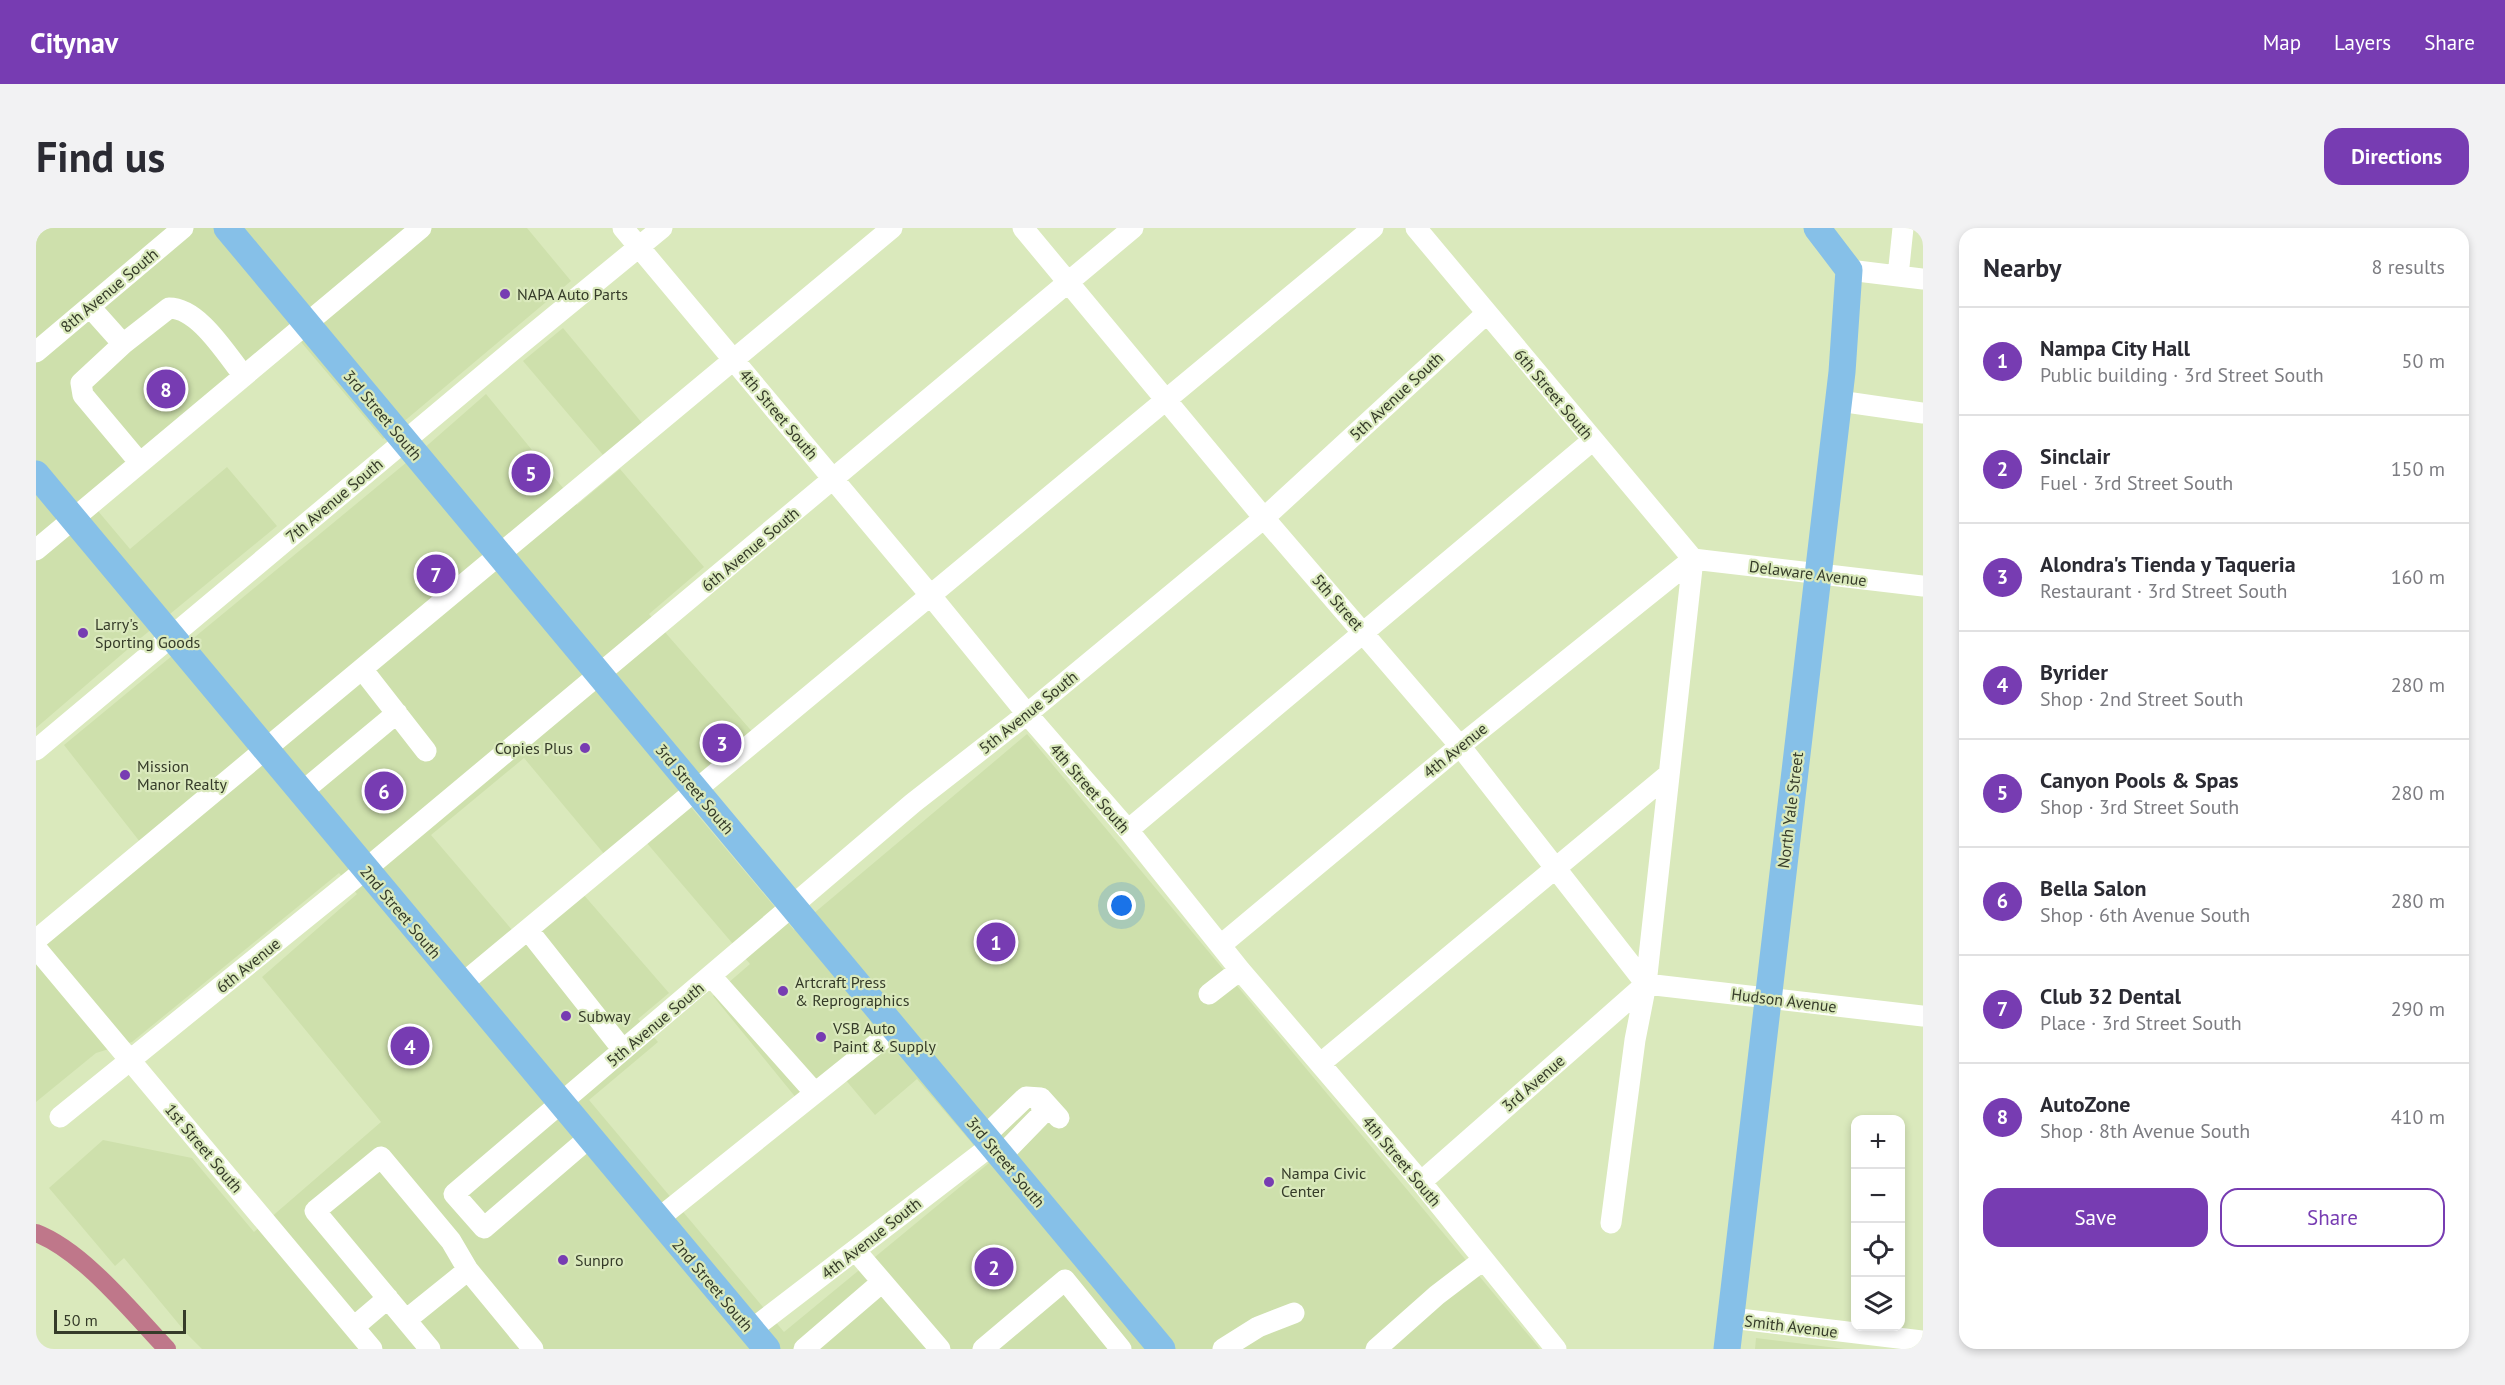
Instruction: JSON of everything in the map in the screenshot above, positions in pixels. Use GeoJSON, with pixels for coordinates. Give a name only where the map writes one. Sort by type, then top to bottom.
{"type":"FeatureCollection","features":[{"type":"Feature","properties":{"kind":"main road","name":"3rd Street South"},"geometry":{"type":"LineString","coordinates":[[227,228],[1162,1349]]}},
{"type":"Feature","properties":{"kind":"main road"},"geometry":{"type":"LineString","coordinates":[[1817,228],[1849,270]]}},
{"type":"Feature","properties":{"kind":"main road","name":"North Yale Street"},"geometry":{"type":"LineString","coordinates":[[1727,1349],[1839,401],[1849,270]]}},
{"type":"Feature","properties":{"kind":"main road","name":"2nd Street South"},"geometry":{"type":"LineString","coordinates":[[40,486],[74,519],[759,1340]]}},
{"type":"Feature","properties":{"kind":"street","name":"8th Avenue South"},"geometry":{"type":"LineString","coordinates":[[36,352],[183,228]]}},
{"type":"Feature","properties":{"kind":"street"},"geometry":{"type":"LineString","coordinates":[[36,550],[421,228]]}},
{"type":"Feature","properties":{"kind":"street","name":"4th Street South"},"geometry":{"type":"LineString","coordinates":[[623,228],[834,478],[1027,714],[1128,830],[1240,970],[1421,1182],[1556,1349]]}},
{"type":"Feature","properties":{"kind":"street","name":"7th Avenue South"},"geometry":{"type":"LineString","coordinates":[[36,750],[171,635],[662,228]]}},
{"type":"Feature","properties":{"kind":"street"},"geometry":{"type":"LineString","coordinates":[[36,940],[892,228]]}},
{"type":"Feature","properties":{"kind":"street","name":"5th Street"},"geometry":{"type":"LineString","coordinates":[[1023,228],[1264,518],[1460,746],[1646,984]]}},
{"type":"Feature","properties":{"kind":"street","name":"6th Avenue South"},"geometry":{"type":"LineString","coordinates":[[366,869],[1133,228]]}},
{"type":"Feature","properties":{"kind":"street"},"geometry":{"type":"LineString","coordinates":[[462,984],[1373,228]]}},
{"type":"Feature","properties":{"kind":"street","name":"6th Street South"},"geometry":{"type":"LineString","coordinates":[[1416,228],[1693,559]]}},
{"type":"Feature","properties":{"kind":"street"},"geometry":{"type":"LineString","coordinates":[[1898,276],[1903,228]]}},
{"type":"Feature","properties":{"kind":"street"},"geometry":{"type":"LineString","coordinates":[[1849,270],[1923,279]]}},
{"type":"Feature","properties":{"kind":"street"},"geometry":{"type":"LineString","coordinates":[[90,306],[123,344]]}},
{"type":"Feature","properties":{"kind":"street"},"geometry":{"type":"LineString","coordinates":[[140,463],[83,395],[81,383],[123,344],[169,308],[177,308],[194,316],[244,376]]}},
{"type":"Feature","properties":{"kind":"street","name":"5th Avenue South"},"geometry":{"type":"LineString","coordinates":[[476,1218],[454,1194],[913,803],[1027,714],[1264,518],[1487,313]]}},
{"type":"Feature","properties":{"kind":"street"},"geometry":{"type":"LineString","coordinates":[[1839,401],[1923,413]]}},
{"type":"Feature","properties":{"kind":"street"},"geometry":{"type":"LineString","coordinates":[[1128,830],[1593,440]]}},
{"type":"Feature","properties":{"kind":"street"},"geometry":{"type":"LineString","coordinates":[[1611,1222],[1635,1040],[1646,984],[1693,559]]}},
{"type":"Feature","properties":{"kind":"street","name":"Delaware Avenue"},"geometry":{"type":"LineString","coordinates":[[1693,559],[1923,586]]}},
{"type":"Feature","properties":{"kind":"street","name":"4th Avenue"},"geometry":{"type":"LineString","coordinates":[[1221,945],[1460,746],[1693,559]]}},
{"type":"Feature","properties":{"kind":"street"},"geometry":{"type":"LineString","coordinates":[[362,669],[426,751]]}},
{"type":"Feature","properties":{"kind":"street"},"geometry":{"type":"LineString","coordinates":[[302,792],[397,713]]}},
{"type":"Feature","properties":{"kind":"street"},"geometry":{"type":"LineString","coordinates":[[1321,1063],[1669,774]]}},
{"type":"Feature","properties":{"kind":"street","name":"6th Avenue"},"geometry":{"type":"LineString","coordinates":[[60,1117],[366,869]]}},
{"type":"Feature","properties":{"kind":"street"},"geometry":{"type":"LineString","coordinates":[[528,930],[623,1050]]}},
{"type":"Feature","properties":{"kind":"street","name":"1st Street South"},"geometry":{"type":"LineString","coordinates":[[36,948],[372,1349]]}},
{"type":"Feature","properties":{"kind":"street"},"geometry":{"type":"LineString","coordinates":[[1209,994],[1240,970]]}},
{"type":"Feature","properties":{"kind":"street"},"geometry":{"type":"LineString","coordinates":[[711,976],[815,1093]]}},
{"type":"Feature","properties":{"kind":"street","name":"Hudson Avenue"},"geometry":{"type":"LineString","coordinates":[[1646,984],[1923,1016]]}},
{"type":"Feature","properties":{"kind":"street","name":"3rd Avenue"},"geometry":{"type":"LineString","coordinates":[[1421,1182],[1646,984]]}},
{"type":"Feature","properties":{"kind":"street"},"geometry":{"type":"LineString","coordinates":[[658,1220],[895,1029]]}},
{"type":"Feature","properties":{"kind":"street","name":"4th Avenue South"},"geometry":{"type":"LineString","coordinates":[[759,1340],[855,1250],[992,1146],[1042,1114],[1041,1098],[1059,1118]]}},
{"type":"Feature","properties":{"kind":"street"},"geometry":{"type":"LineString","coordinates":[[451,1241],[476,1218],[484,1228],[590,1137]]}},
{"type":"Feature","properties":{"kind":"street"},"geometry":{"type":"LineString","coordinates":[[430,1349],[315,1212],[381,1156],[451,1241],[468,1270],[532,1349]]}},
{"type":"Feature","properties":{"kind":"street"},"geometry":{"type":"LineString","coordinates":[[855,1250],[940,1349]]}},
{"type":"Feature","properties":{"kind":"street"},"geometry":{"type":"LineString","coordinates":[[1376,1349],[1437,1295],[1483,1260]]}},
{"type":"Feature","properties":{"kind":"street"},"geometry":{"type":"LineString","coordinates":[[406,1320],[468,1270]]}},
{"type":"Feature","properties":{"kind":"street"},"geometry":{"type":"LineString","coordinates":[[982,1349],[1065,1280],[1121,1349]]}},
{"type":"Feature","properties":{"kind":"street"},"geometry":{"type":"LineString","coordinates":[[804,1349],[882,1282]]}},
{"type":"Feature","properties":{"kind":"street"},"geometry":{"type":"LineString","coordinates":[[1086,1306],[1110,1286]]}},
{"type":"Feature","properties":{"kind":"street"},"geometry":{"type":"LineString","coordinates":[[354,1327],[388,1299]]}},
{"type":"Feature","properties":{"kind":"street"},"geometry":{"type":"LineString","coordinates":[[1223,1349],[1258,1327],[1294,1313]]}},
{"type":"Feature","properties":{"kind":"street","name":"Smith Avenue"},"geometry":{"type":"LineString","coordinates":[[1731,1318],[1849,1341],[1923,1341]]}},
{"type":"Feature","properties":{"kind":"shaded area"},"geometry":{"type":"Polygon","coordinates":[[[36,228],[527,228],[571,281],[383,439],[301,342],[98,511],[130,549],[227,467],[277,526],[36,728],[36,228]]]}},
{"type":"Feature","properties":{"kind":"shaded area"},"geometry":{"type":"Polygon","coordinates":[[[563,328],[647,429],[609,462],[523,361],[563,328]]]}},
{"type":"Feature","properties":{"kind":"shaded area"},"geometry":{"type":"Polygon","coordinates":[[[486,394],[577,505],[620,469],[704,567],[649,614],[763,744],[690,806],[794,930],[1027,734],[1540,1349],[202,1349],[124,1258],[115,1266],[49,1188],[103,1140],[192,1158],[254,1232],[381,1122],[262,977],[357,894],[339,873],[132,1042],[96,1053],[36,1102],[36,938],[144,847],[64,745],[430,443],[486,394]],[[524,758],[431,835],[524,944],[583,894],[669,993],[638,1019],[658,1042],[589,1100],[784,1332],[989,1163],[917,1079],[875,1115],[844,1078],[806,1110],[713,996],[750,964],[646,842],[615,867],[524,758]]]}},
{"type":"Feature","properties":{"kind":"shaded area"},"geometry":{"type":"Polygon","coordinates":[[[1756,1338],[1845,1349],[1755,1349],[1756,1338]]]}},
{"type":"Feature","properties":{"kind":"waterway"},"geometry":{"type":"LineString","coordinates":[[36,1233],[54,1242],[89,1268],[167,1349]]}},
{"type":"Feature","properties":{"kind":"place","name":"NAPA Auto Parts"},"geometry":{"type":"Point","coordinates":[505,294]}},
{"type":"Feature","properties":{"kind":"place","name":"AutoZone"},"geometry":{"type":"Point","coordinates":[166,389]}},
{"type":"Feature","properties":{"kind":"place","name":"Canyon Pools & Spas"},"geometry":{"type":"Point","coordinates":[531,473]}},
{"type":"Feature","properties":{"kind":"place","name":"Club 32 Dental"},"geometry":{"type":"Point","coordinates":[436,574]}},
{"type":"Feature","properties":{"kind":"place","name":"Larry's Sporting Goods"},"geometry":{"type":"Point","coordinates":[83,633]}},
{"type":"Feature","properties":{"kind":"place","name":"Alondra's Tienda y Taqueria"},"geometry":{"type":"Point","coordinates":[722,743]}},
{"type":"Feature","properties":{"kind":"place","name":"Copies Plus"},"geometry":{"type":"Point","coordinates":[585,748]}},
{"type":"Feature","properties":{"kind":"place","name":"Mission Manor Realty"},"geometry":{"type":"Point","coordinates":[125,775]}},
{"type":"Feature","properties":{"kind":"place","name":"Bella Salon"},"geometry":{"type":"Point","coordinates":[384,791]}},
{"type":"Feature","properties":{"kind":"place","name":"Nampa City Hall"},"geometry":{"type":"Point","coordinates":[996,942]}},
{"type":"Feature","properties":{"kind":"place","name":"Artcraft Press & Reprographics"},"geometry":{"type":"Point","coordinates":[783,991]}},
{"type":"Feature","properties":{"kind":"place","name":"Subway"},"geometry":{"type":"Point","coordinates":[566,1016]}},
{"type":"Feature","properties":{"kind":"place","name":"VSB Auto Paint & Supply"},"geometry":{"type":"Point","coordinates":[821,1037]}},
{"type":"Feature","properties":{"kind":"place","name":"Byrider"},"geometry":{"type":"Point","coordinates":[410,1046]}},
{"type":"Feature","properties":{"kind":"place","name":"Nampa Civic Center"},"geometry":{"type":"Point","coordinates":[1269,1182]}},
{"type":"Feature","properties":{"kind":"place","name":"Sunpro"},"geometry":{"type":"Point","coordinates":[563,1260]}},
{"type":"Feature","properties":{"kind":"place","name":"Sinclair"},"geometry":{"type":"Point","coordinates":[994,1267]}}]}
